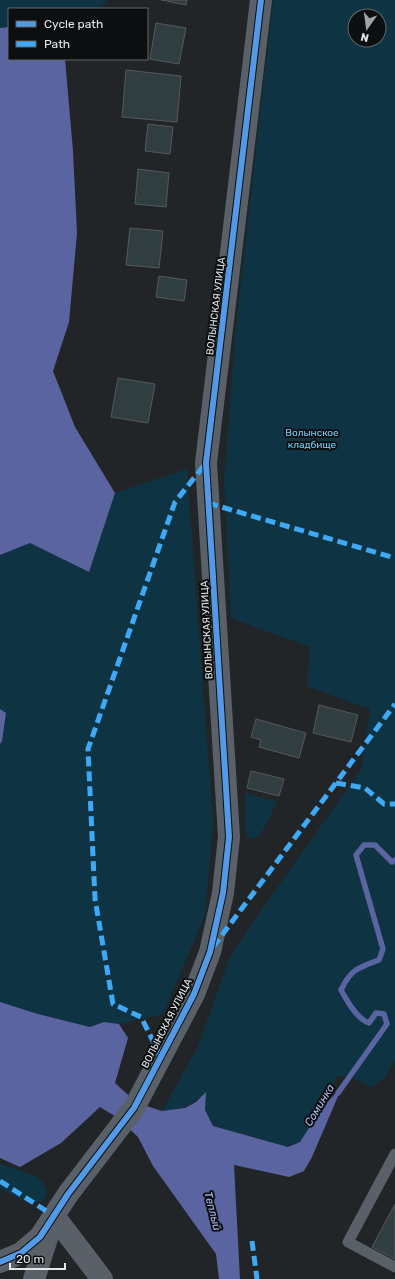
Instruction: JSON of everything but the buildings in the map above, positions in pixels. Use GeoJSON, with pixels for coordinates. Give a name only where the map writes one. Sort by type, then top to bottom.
{"type":"FeatureCollection","features":[{"type":"Feature","properties":{"kind":"street","name":"ВОЛЫНСКАЯ УЛИЦА"},"geometry":{"type":"LineString","coordinates":[[54,1216],[68,1194],[111,1140],[134,1108],[194,994],[210,952],[220,908],[229,837],[206,462],[261,0]]}},
{"type":"Feature","properties":{"kind":"street"},"geometry":{"type":"LineString","coordinates":[[0,1262],[20,1253],[31,1245],[48,1227],[54,1216]]}},
{"type":"Feature","properties":{"kind":"street"},"geometry":{"type":"LineString","coordinates":[[34,1279],[54,1216]]}},
{"type":"Feature","properties":{"kind":"street"},"geometry":{"type":"LineString","coordinates":[[54,1216],[102,1279]]}},
{"type":"Feature","properties":{"kind":"lane"},"geometry":{"type":"LineString","coordinates":[[395,1154],[348,1242],[395,1267]]}},
{"type":"Feature","properties":{"kind":"green space"},"geometry":{"type":"Polygon","coordinates":[[[0,0],[107,0],[101,8],[8,8],[8,27],[0,28],[0,0]]]}},
{"type":"Feature","properties":{"kind":"green space","name":"Волынское кладбище"},"geometry":{"type":"Polygon","coordinates":[[[273,0],[395,0],[395,1060],[385,1077],[372,1087],[349,1076],[337,1076],[323,1106],[300,1142],[288,1147],[213,1126],[205,1110],[206,1092],[191,1104],[162,1111],[198,1046],[230,957],[257,916],[361,770],[370,709],[307,686],[310,647],[231,618],[224,480],[236,327],[273,0]]]}},
{"type":"Feature","properties":{"kind":"green space"},"geometry":{"type":"Polygon","coordinates":[[[187,469],[213,823],[205,915],[163,1014],[119,1024],[104,1022],[90,1027],[38,1014],[0,1002],[0,744],[2,741],[6,713],[0,709],[0,555],[30,543],[89,572],[115,493],[187,469]]]}},
{"type":"Feature","properties":{"kind":"green space"},"geometry":{"type":"Polygon","coordinates":[[[245,793],[277,802],[263,830],[254,839],[248,838],[245,830],[245,793]]]}},
{"type":"Feature","properties":{"kind":"green space"},"geometry":{"type":"Polygon","coordinates":[[[0,1163],[38,1177],[47,1189],[46,1196],[42,1202],[26,1201],[0,1189],[0,1163]]]}},
{"type":"Feature","properties":{"kind":"water"},"geometry":{"type":"Polygon","coordinates":[[[8,27],[8,60],[65,60],[73,151],[77,233],[69,322],[53,371],[75,427],[115,493],[89,572],[30,543],[0,555],[0,28],[8,27]]]}},
{"type":"Feature","properties":{"kind":"water"},"geometry":{"type":"Polygon","coordinates":[[[0,709],[6,713],[2,741],[0,744],[0,709]]]}},
{"type":"Feature","properties":{"kind":"water","name":"Теплый"},"geometry":{"type":"Polygon","coordinates":[[[0,1002],[38,1014],[90,1027],[104,1022],[119,1024],[128,1038],[115,1083],[137,1103],[162,1111],[185,1108],[196,1102],[206,1092],[205,1110],[213,1126],[288,1147],[300,1142],[323,1106],[342,1087],[312,1157],[304,1171],[289,1177],[234,1165],[240,1279],[219,1279],[216,1254],[153,1166],[138,1137],[118,1118],[100,1107],[61,1143],[20,1167],[0,1158],[0,1002]]]}},
{"type":"Feature","properties":{"kind":"waterway","name":"Соминка"},"geometry":{"type":"LineString","coordinates":[[338,1093],[387,1024],[384,1014],[376,1013],[369,1023],[360,1018],[341,990],[352,973],[379,960],[383,949],[356,855],[364,845],[375,845],[392,862],[395,860]]}},
{"type":"Feature","properties":{"kind":"marked path"},"geometry":{"type":"LineString","coordinates":[[161,1057],[141,1017],[113,1004],[95,899],[88,749],[175,502],[206,463]]}},
{"type":"Feature","properties":{"kind":"marked path"},"geometry":{"type":"LineString","coordinates":[[208,503],[395,558]]}},
{"type":"Feature","properties":{"kind":"marked path"},"geometry":{"type":"LineString","coordinates":[[213,947],[395,704]]}},
{"type":"Feature","properties":{"kind":"marked path"},"geometry":{"type":"LineString","coordinates":[[336,783],[365,788],[384,804],[395,804]]}},
{"type":"Feature","properties":{"kind":"marked path"},"geometry":{"type":"LineString","coordinates":[[0,1181],[54,1216]]}},
{"type":"Feature","properties":{"kind":"marked path"},"geometry":{"type":"LineString","coordinates":[[252,1241],[257,1279]]}},
{"type":"Feature","properties":{"kind":"cycle path"},"geometry":{"type":"LineString","coordinates":[[0,1262],[21,1253],[40,1237],[68,1194],[134,1108],[194,994],[210,952],[223,893],[229,837],[206,463],[261,0]]}}]}
